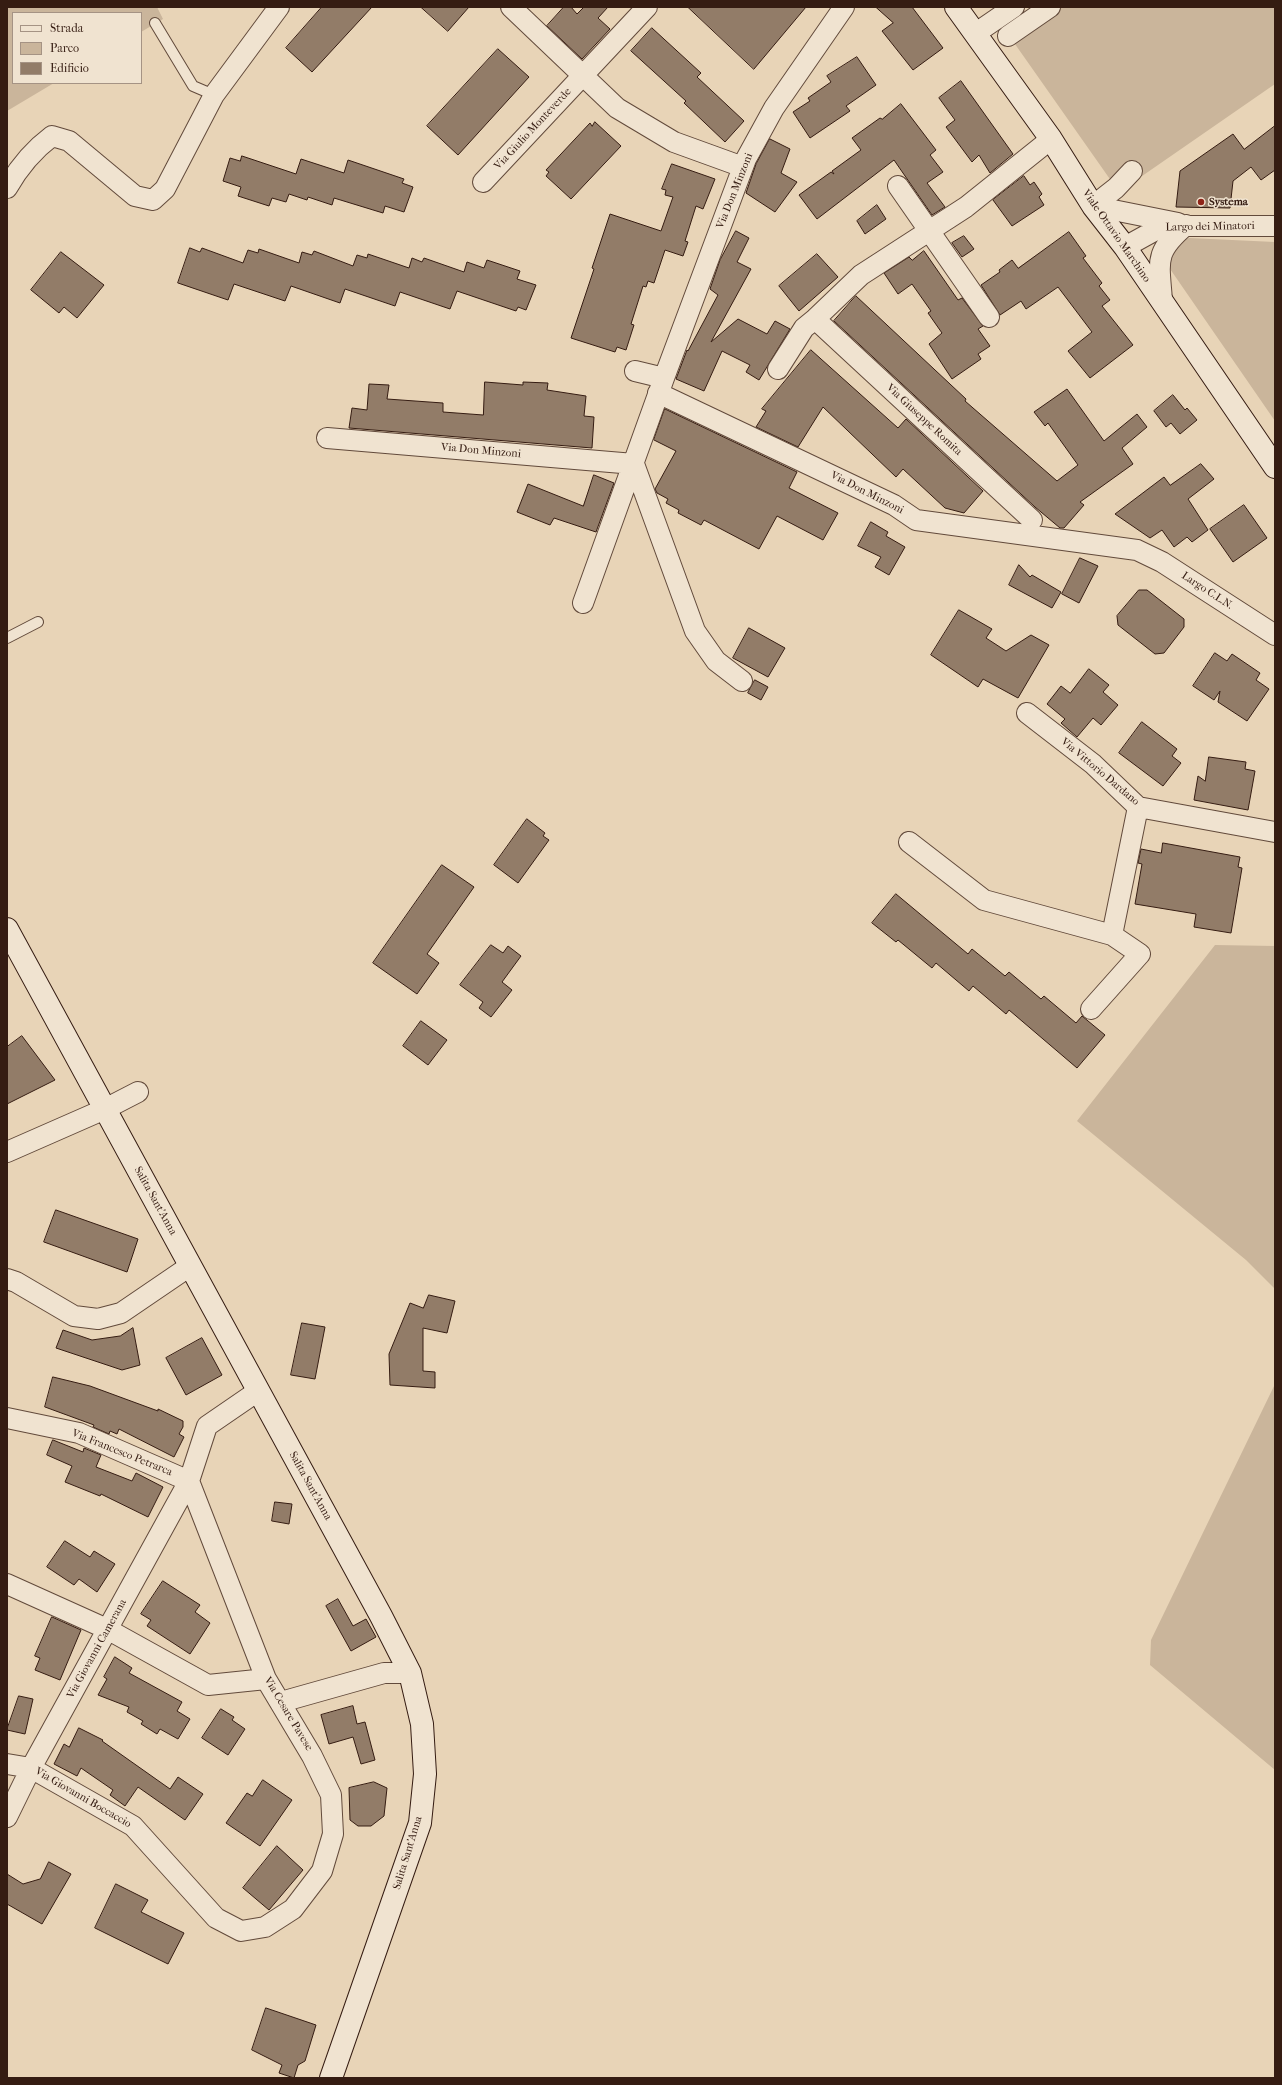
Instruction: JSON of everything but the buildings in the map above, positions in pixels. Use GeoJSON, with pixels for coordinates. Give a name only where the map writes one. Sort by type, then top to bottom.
{"type":"FeatureCollection","features":[{"type":"Feature","properties":{"kind":"street"},"geometry":{"type":"LineString","coordinates":[[7,188],[19,168],[36,148],[52,136],[68,141],[135,196],[152,200],[165,189],[214,95],[279,7]]}},
{"type":"Feature","properties":{"kind":"street"},"geometry":{"type":"LineString","coordinates":[[511,7],[617,108],[674,142],[745,163]]}},
{"type":"Feature","properties":{"kind":"street","name":"Via Giulio Monteverde"},"geometry":{"type":"LineString","coordinates":[[483,182],[647,7]]}},
{"type":"Feature","properties":{"kind":"street","name":"Via Don Minzoni"},"geometry":{"type":"LineString","coordinates":[[583,603],[661,385],[745,163],[774,108],[844,7]]}},
{"type":"Feature","properties":{"kind":"street","name":"Viale Ottavio Marchino"},"geometry":{"type":"LineString","coordinates":[[957,7],[1051,139],[1093,206],[1126,247],[1275,467]]}},
{"type":"Feature","properties":{"kind":"street"},"geometry":{"type":"LineString","coordinates":[[976,33],[1014,7]]}},
{"type":"Feature","properties":{"kind":"street"},"geometry":{"type":"LineString","coordinates":[[1008,36],[1050,7]]}},
{"type":"Feature","properties":{"kind":"street"},"geometry":{"type":"LineString","coordinates":[[778,369],[804,328],[862,275],[966,207],[1051,139]]}},
{"type":"Feature","properties":{"kind":"street"},"geometry":{"type":"LineString","coordinates":[[1093,206],[1116,188],[1132,171]]}},
{"type":"Feature","properties":{"kind":"street"},"geometry":{"type":"LineString","coordinates":[[898,186],[930,230],[989,318]]}},
{"type":"Feature","properties":{"kind":"street"},"geometry":{"type":"LineString","coordinates":[[1093,206],[1161,218],[1186,225]]}},
{"type":"Feature","properties":{"kind":"street"},"geometry":{"type":"LineString","coordinates":[[1162,300],[1161,256],[1170,239],[1186,225]]}},
{"type":"Feature","properties":{"kind":"street","name":"Largo dei Minatori"},"geometry":{"type":"LineString","coordinates":[[1126,247],[1163,226],[1275,226]]}},
{"type":"Feature","properties":{"kind":"street","name":"Via Giuseppe Romita"},"geometry":{"type":"LineString","coordinates":[[815,319],[1032,520]]}},
{"type":"Feature","properties":{"kind":"street"},"geometry":{"type":"LineString","coordinates":[[635,371],[661,385]]}},
{"type":"Feature","properties":{"kind":"street","name":"Via Don Minzoni"},"geometry":{"type":"LineString","coordinates":[[661,385],[894,505],[916,520],[1137,550]]}},
{"type":"Feature","properties":{"kind":"street","name":"Via Don Minzoni"},"geometry":{"type":"LineString","coordinates":[[327,438],[634,464]]}},
{"type":"Feature","properties":{"kind":"street"},"geometry":{"type":"LineString","coordinates":[[634,464],[695,631],[716,661],[742,681]]}},
{"type":"Feature","properties":{"kind":"street","name":"Largo C.L.N."},"geometry":{"type":"LineString","coordinates":[[1137,550],[1162,562],[1275,635]]}},
{"type":"Feature","properties":{"kind":"street","name":"Via Vittorio Dardano"},"geometry":{"type":"LineString","coordinates":[[1027,713],[1093,764],[1138,807],[1275,832]]}},
{"type":"Feature","properties":{"kind":"street"},"geometry":{"type":"LineString","coordinates":[[1112,935],[1138,807]]}},
{"type":"Feature","properties":{"kind":"street"},"geometry":{"type":"LineString","coordinates":[[909,842],[984,900],[1112,935],[1140,954],[1091,1009]]}},
{"type":"Feature","properties":{"kind":"street","name":"Salita Sant'Anna"},"geometry":{"type":"LineString","coordinates":[[7,929],[381,1616],[410,1673],[422,1724],[425,1774],[420,1823],[331,2078]]}},
{"type":"Feature","properties":{"kind":"street"},"geometry":{"type":"LineString","coordinates":[[12,1146],[105,1109],[138,1092]]}},
{"type":"Feature","properties":{"kind":"street"},"geometry":{"type":"LineString","coordinates":[[7,1279],[16,1282],[74,1316],[98,1319],[121,1313],[190,1266]]}},
{"type":"Feature","properties":{"kind":"street"},"geometry":{"type":"LineString","coordinates":[[189,1481],[207,1426],[258,1391]]}},
{"type":"Feature","properties":{"kind":"street","name":"Via Francesco Petrarca"},"geometry":{"type":"LineString","coordinates":[[7,1418],[79,1433],[189,1481]]}},
{"type":"Feature","properties":{"kind":"street","name":"Via Giovanni Camerana"},"geometry":{"type":"LineString","coordinates":[[7,1817],[31,1768],[189,1481]]}},
{"type":"Feature","properties":{"kind":"street","name":"Via Cesare Pavese"},"geometry":{"type":"LineString","coordinates":[[189,1481],[266,1679],[312,1756],[331,1795],[333,1834],[322,1871],[294,1909],[265,1927],[241,1931],[216,1918]]}},
{"type":"Feature","properties":{"kind":"street"},"geometry":{"type":"LineString","coordinates":[[7,1584],[107,1629],[208,1685],[266,1679]]}},
{"type":"Feature","properties":{"kind":"street"},"geometry":{"type":"LineString","coordinates":[[281,1702],[384,1672],[410,1673]]}},
{"type":"Feature","properties":{"kind":"street","name":"Via Giovanni Boccaccio"},"geometry":{"type":"LineString","coordinates":[[7,1764],[31,1768],[133,1826],[216,1918]]}},
{"type":"Feature","properties":{"kind":"lane"},"geometry":{"type":"LineString","coordinates":[[155,23],[193,86],[214,95]]}},
{"type":"Feature","properties":{"kind":"lane"},"geometry":{"type":"LineString","coordinates":[[7,638],[38,622]]}},
{"type":"Feature","properties":{"kind":"green space"},"geometry":{"type":"Polygon","coordinates":[[[7,7],[157,7],[163,19],[142,31],[142,12],[12,12],[12,84],[52,84],[7,111],[7,7]]]}},
{"type":"Feature","properties":{"kind":"green space"},"geometry":{"type":"Polygon","coordinates":[[[1032,7],[1275,7],[1275,84],[1119,192],[1003,27],[1032,7]]]}},
{"type":"Feature","properties":{"kind":"green space"},"geometry":{"type":"Polygon","coordinates":[[[1189,238],[1275,242],[1275,421],[1168,266],[1171,252],[1176,245],[1189,238]]]}},
{"type":"Feature","properties":{"kind":"green space"},"geometry":{"type":"Polygon","coordinates":[[[1215,945],[1275,946],[1275,1289],[1246,1260],[1077,1121],[1215,945]]]}},
{"type":"Feature","properties":{"kind":"green space"},"geometry":{"type":"Polygon","coordinates":[[[1275,1384],[1275,1770],[1150,1665],[1151,1640],[1275,1384]]]}},
{"type":"Feature","properties":{"kind":"place","name":"Systema"},"geometry":{"type":"Point","coordinates":[1201,202]}}]}
